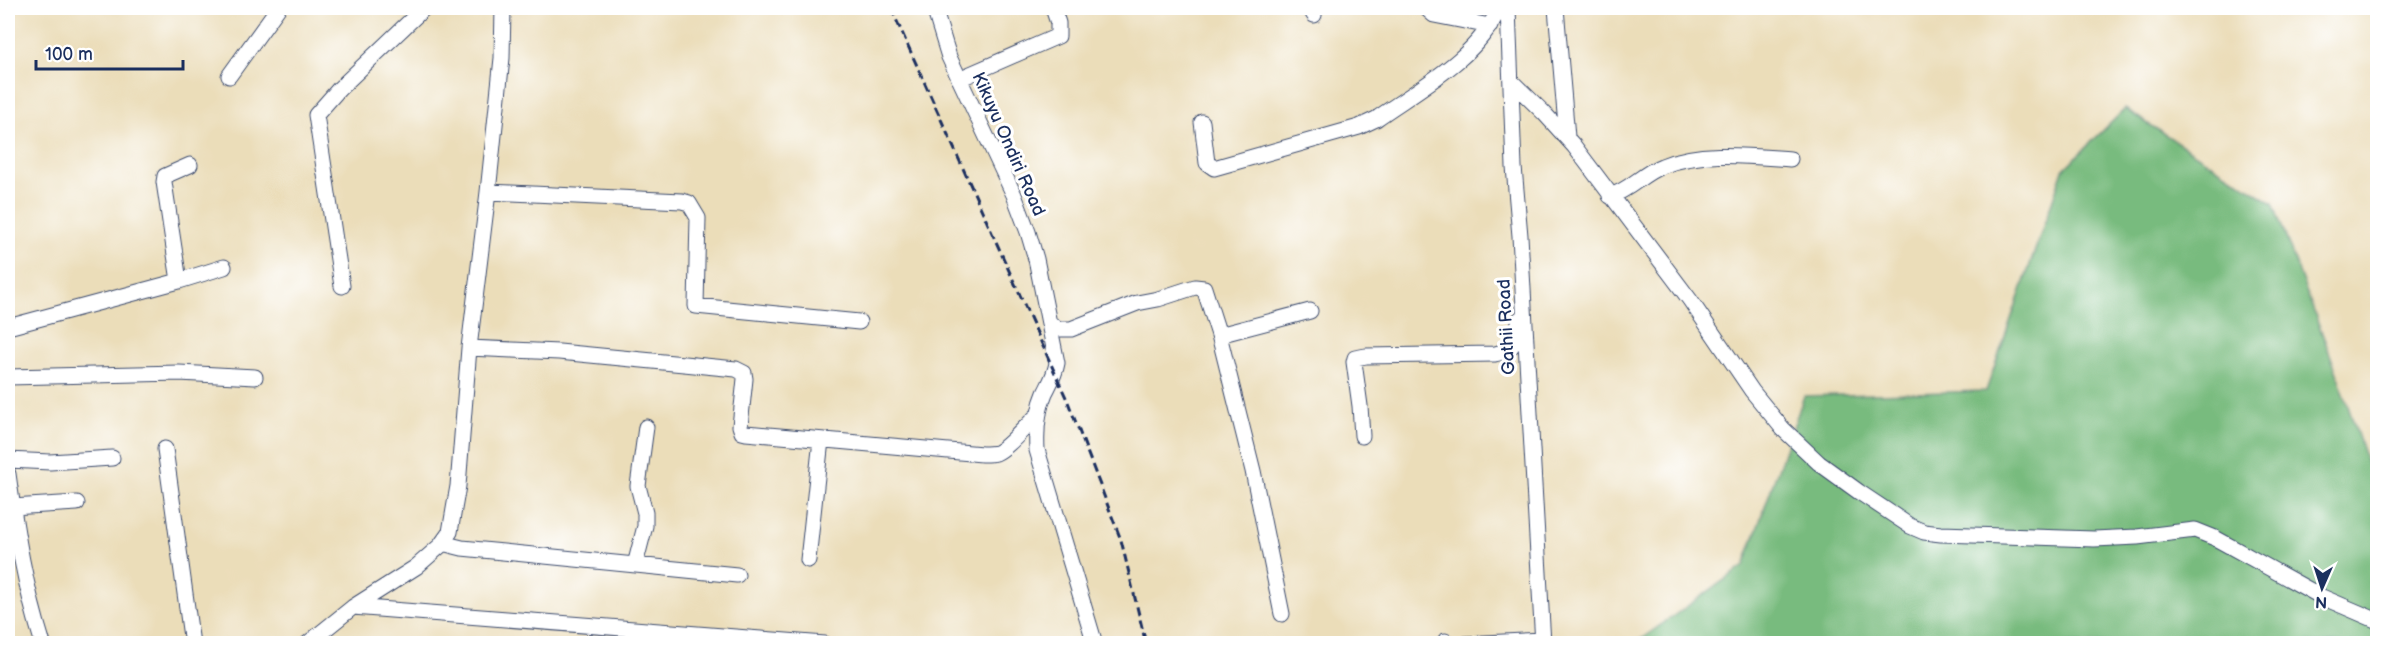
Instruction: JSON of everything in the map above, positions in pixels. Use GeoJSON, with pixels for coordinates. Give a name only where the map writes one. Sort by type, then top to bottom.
{"type":"FeatureCollection","features":[{"type":"Feature","properties":{"kind":"street"},"geometry":{"type":"LineString","coordinates":[[229,76],[278,8]]}},
{"type":"Feature","properties":{"kind":"street"},"geometry":{"type":"LineString","coordinates":[[342,286],[316,115],[339,89],[424,8]]}},
{"type":"Feature","properties":{"kind":"street"},"geometry":{"type":"LineString","coordinates":[[307,644],[353,607],[416,567],[442,543],[450,532],[456,505],[469,348],[502,58],[502,8]]}},
{"type":"Feature","properties":{"kind":"street","name":"Kikuyu Ondiri Road"},"geometry":{"type":"LineString","coordinates":[[934,8],[945,46],[1018,205],[1036,259],[1057,363],[1056,374],[1045,394],[1039,414],[1037,450],[1095,644]]}},
{"type":"Feature","properties":{"kind":"street"},"geometry":{"type":"LineString","coordinates":[[959,79],[1059,36],[1053,8]]}},
{"type":"Feature","properties":{"kind":"street"},"geometry":{"type":"LineString","coordinates":[[1426,8],[1434,15],[1490,26]]}},
{"type":"Feature","properties":{"kind":"street"},"geometry":{"type":"LineString","coordinates":[[1202,122],[1207,163],[1211,168],[1337,135],[1376,119],[1467,53],[1482,38],[1499,8]]}},
{"type":"Feature","properties":{"kind":"street","name":"Gathii Road"},"geometry":{"type":"LineString","coordinates":[[1508,8],[1510,81],[1543,642]]}},
{"type":"Feature","properties":{"kind":"street"},"geometry":{"type":"LineString","coordinates":[[1556,8],[1567,137]]}},
{"type":"Feature","properties":{"kind":"street"},"geometry":{"type":"LineString","coordinates":[[1510,81],[1567,137],[1690,300],[1752,391],[1783,429],[1839,478],[1910,526],[1924,532],[1941,534],[2094,539],[2195,530],[2215,538],[2322,597],[2378,621]]}},
{"type":"Feature","properties":{"kind":"street"},"geometry":{"type":"LineString","coordinates":[[1611,196],[1621,193],[1653,170],[1678,161],[1709,157],[1754,156],[1790,159]]}},
{"type":"Feature","properties":{"kind":"street"},"geometry":{"type":"LineString","coordinates":[[179,280],[164,182],[165,176],[169,173],[190,165]]}},
{"type":"Feature","properties":{"kind":"street"},"geometry":{"type":"LineString","coordinates":[[488,192],[689,203],[698,218],[696,306],[859,322]]}},
{"type":"Feature","properties":{"kind":"street"},"geometry":{"type":"LineString","coordinates":[[8,327],[224,267]]}},
{"type":"Feature","properties":{"kind":"street"},"geometry":{"type":"LineString","coordinates":[[1049,323],[1059,329],[1071,329],[1137,303],[1201,286],[1206,292],[1253,471],[1282,614]]}},
{"type":"Feature","properties":{"kind":"street"},"geometry":{"type":"LineString","coordinates":[[1362,436],[1355,358],[1505,352],[1515,341],[1524,306]]}},
{"type":"Feature","properties":{"kind":"street"},"geometry":{"type":"LineString","coordinates":[[1219,335],[1310,311]]}},
{"type":"Feature","properties":{"kind":"street"},"geometry":{"type":"LineString","coordinates":[[469,348],[559,352],[736,369],[744,373],[745,379],[740,426],[742,432],[917,450],[989,454],[996,453],[1008,445],[1039,414]]}},
{"type":"Feature","properties":{"kind":"street"},"geometry":{"type":"LineString","coordinates":[[8,377],[179,373],[255,377]]}},
{"type":"Feature","properties":{"kind":"street"},"geometry":{"type":"LineString","coordinates":[[636,565],[645,526],[645,513],[638,486],[646,427]]}},
{"type":"Feature","properties":{"kind":"street"},"geometry":{"type":"LineString","coordinates":[[808,560],[821,440]]}},
{"type":"Feature","properties":{"kind":"street"},"geometry":{"type":"LineString","coordinates":[[165,449],[192,644]]}},
{"type":"Feature","properties":{"kind":"street"},"geometry":{"type":"LineString","coordinates":[[8,460],[50,462],[112,458]]}},
{"type":"Feature","properties":{"kind":"street"},"geometry":{"type":"LineString","coordinates":[[8,474],[26,583],[43,644]]}},
{"type":"Feature","properties":{"kind":"street"},"geometry":{"type":"LineString","coordinates":[[12,507],[77,502]]}},
{"type":"Feature","properties":{"kind":"street"},"geometry":{"type":"LineString","coordinates":[[442,543],[462,548],[737,575]]}},
{"type":"Feature","properties":{"kind":"street"},"geometry":{"type":"LineString","coordinates":[[353,607],[650,636],[825,644]]}},
{"type":"Feature","properties":{"kind":"street"},"geometry":{"type":"LineString","coordinates":[[1465,644],[1543,642]]}},
{"type":"Feature","properties":{"kind":"green space"},"geometry":{"type":"Polygon","coordinates":[[[2125,109],[2273,203],[2337,373],[2377,493],[2377,643],[1634,644],[1744,566],[1804,396],[1986,391],[2063,170],[2125,109]]]}},
{"type":"Feature","properties":{"kind":"railway"},"geometry":{"type":"LineString","coordinates":[[891,8],[1068,402],[1121,540],[1146,644]]}}]}
